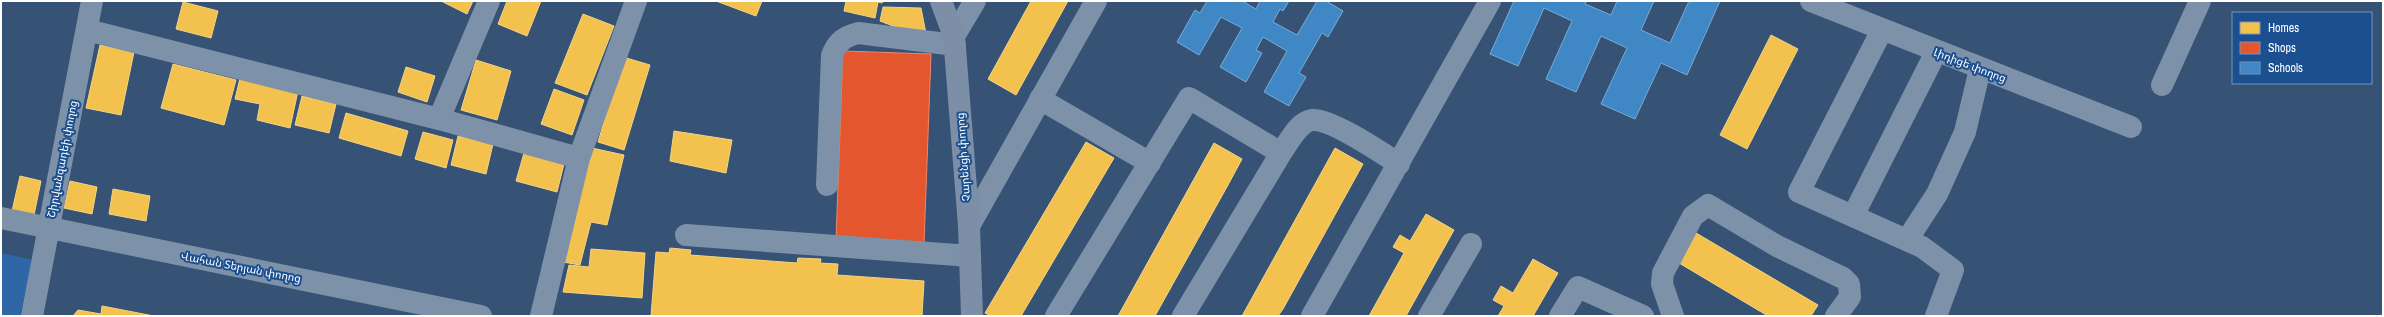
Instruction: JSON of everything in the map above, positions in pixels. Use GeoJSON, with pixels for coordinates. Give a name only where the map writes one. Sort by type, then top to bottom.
{"type":"FeatureCollection","features":[{"type":"Feature","properties":{"kind":"main road","name":"Չարենցի փողոց"},"geometry":{"type":"LineString","coordinates":[[941,1],[955,41],[969,226],[972,316]]}},
{"type":"Feature","properties":{"kind":"street","name":"Շիրվանզադեի փողոց"},"geometry":{"type":"LineString","coordinates":[[32,316],[92,1]]}},
{"type":"Feature","properties":{"kind":"street"},"geometry":{"type":"LineString","coordinates":[[439,118],[489,1]]}},
{"type":"Feature","properties":{"kind":"street"},"geometry":{"type":"LineString","coordinates":[[541,316],[579,158],[636,1]]}},
{"type":"Feature","properties":{"kind":"street"},"geometry":{"type":"LineString","coordinates":[[827,185],[832,55],[836,44],[846,36],[858,33],[955,41],[975,1]]}},
{"type":"Feature","properties":{"kind":"street"},"geometry":{"type":"LineString","coordinates":[[969,226],[1096,1]]}},
{"type":"Feature","properties":{"kind":"street"},"geometry":{"type":"LineString","coordinates":[[1312,316],[1490,1]]}},
{"type":"Feature","properties":{"kind":"street","name":"Լիդիցե փողոց"},"geometry":{"type":"LineString","coordinates":[[1811,1],[1936,52],[2131,127]]}},
{"type":"Feature","properties":{"kind":"street"},"geometry":{"type":"LineString","coordinates":[[2162,85],[2200,1]]}},
{"type":"Feature","properties":{"kind":"street"},"geometry":{"type":"LineString","coordinates":[[87,30],[439,118],[579,158]]}},
{"type":"Feature","properties":{"kind":"street"},"geometry":{"type":"LineString","coordinates":[[1882,30],[1799,192],[1922,247],[1953,270],[1936,316]]}},
{"type":"Feature","properties":{"kind":"street"},"geometry":{"type":"LineString","coordinates":[[1853,216],[1936,52]]}},
{"type":"Feature","properties":{"kind":"street"},"geometry":{"type":"LineString","coordinates":[[1907,240],[1936,194],[1965,132],[1980,69]]}},
{"type":"Feature","properties":{"kind":"street"},"geometry":{"type":"LineString","coordinates":[[1056,316],[1189,98],[1281,153]]}},
{"type":"Feature","properties":{"kind":"street"},"geometry":{"type":"LineString","coordinates":[[1040,99],[1150,163]]}},
{"type":"Feature","properties":{"kind":"street"},"geometry":{"type":"LineString","coordinates":[[1183,316],[1281,153],[1299,128],[1312,120],[1328,122],[1399,164]]}},
{"type":"Feature","properties":{"kind":"street"},"geometry":{"type":"LineString","coordinates":[[1673,316],[1662,284],[1663,273],[1693,216],[1708,205],[1777,246],[1842,278],[1849,284],[1850,297],[1836,316]]}},
{"type":"Feature","properties":{"kind":"street","name":"Վահան Տերյան փողոց"},"geometry":{"type":"LineString","coordinates":[[1,218],[481,316]]}},
{"type":"Feature","properties":{"kind":"street"},"geometry":{"type":"LineString","coordinates":[[686,235],[970,256]]}},
{"type":"Feature","properties":{"kind":"street"},"geometry":{"type":"LineString","coordinates":[[1429,316],[1470,244]]}},
{"type":"Feature","properties":{"kind":"street"},"geometry":{"type":"LineString","coordinates":[[1560,316],[1578,287],[1643,316]]}},
{"type":"Feature","properties":{"kind":"shaded area"},"geometry":{"type":"Polygon","coordinates":[[[1,253],[33,260],[20,316],[1,316],[1,253]]]}},
{"type":"Feature","properties":{"kind":"building: Homes"},"geometry":{"type":"Polygon","coordinates":[[[441,1],[473,1],[467,14],[441,1]]]}},
{"type":"Feature","properties":{"kind":"building: Homes"},"geometry":{"type":"Polygon","coordinates":[[[507,1],[541,1],[527,36],[498,24],[507,1]]]}},
{"type":"Feature","properties":{"kind":"building: Homes"},"geometry":{"type":"Polygon","coordinates":[[[716,1],[762,1],[756,16],[716,1]]]}},
{"type":"Feature","properties":{"kind":"building: Homes"},"geometry":{"type":"Polygon","coordinates":[[[846,1],[883,1],[882,3],[878,2],[875,18],[844,11],[846,1]]]}},
{"type":"Feature","properties":{"kind":"building: Homes"},"geometry":{"type":"Polygon","coordinates":[[[1031,1],[1068,1],[1016,95],[988,79],[1031,1]]]}},
{"type":"Feature","properties":{"kind":"building: Homes"},"geometry":{"type":"Polygon","coordinates":[[[183,2],[218,11],[211,38],[176,29],[183,2]]]}},
{"type":"Feature","properties":{"kind":"building: Homes"},"geometry":{"type":"Polygon","coordinates":[[[883,7],[921,8],[927,39],[880,21],[883,7]]]}},
{"type":"Feature","properties":{"kind":"building: Homes"},"geometry":{"type":"Polygon","coordinates":[[[583,14],[614,26],[587,95],[555,83],[583,14]]]}},
{"type":"Feature","properties":{"kind":"building: Homes"},"geometry":{"type":"Polygon","coordinates":[[[1771,35],[1798,49],[1747,149],[1720,135],[1771,35]]]}},
{"type":"Feature","properties":{"kind":"building: Homes"},"geometry":{"type":"Polygon","coordinates":[[[100,45],[134,52],[121,115],[86,108],[100,45]]]}},
{"type":"Feature","properties":{"kind":"building: Homes"},"geometry":{"type":"Polygon","coordinates":[[[623,57],[650,65],[624,150],[598,142],[623,57]]]}},
{"type":"Feature","properties":{"kind":"building: Homes"},"geometry":{"type":"Polygon","coordinates":[[[476,60],[511,71],[497,120],[461,110],[476,60]]]}},
{"type":"Feature","properties":{"kind":"building: Homes"},"geometry":{"type":"Polygon","coordinates":[[[173,64],[236,80],[224,125],[161,108],[173,64]]]}},
{"type":"Feature","properties":{"kind":"building: Homes"},"geometry":{"type":"Polygon","coordinates":[[[406,67],[435,76],[427,102],[398,92],[406,67]]]}},
{"type":"Feature","properties":{"kind":"building: Homes"},"geometry":{"type":"Polygon","coordinates":[[[240,78],[298,91],[290,128],[257,120],[260,104],[235,99],[240,78]]]}},
{"type":"Feature","properties":{"kind":"building: Homes"},"geometry":{"type":"Polygon","coordinates":[[[554,89],[584,100],[572,135],[541,124],[554,89]]]}},
{"type":"Feature","properties":{"kind":"building: Homes"},"geometry":{"type":"Polygon","coordinates":[[[302,96],[336,104],[329,133],[295,125],[302,96]]]}},
{"type":"Feature","properties":{"kind":"building: Homes"},"geometry":{"type":"Polygon","coordinates":[[[346,113],[408,131],[401,156],[339,138],[346,113]]]}},
{"type":"Feature","properties":{"kind":"building: Homes"},"geometry":{"type":"Polygon","coordinates":[[[674,131],[732,140],[726,173],[670,161],[674,131]]]}},
{"type":"Feature","properties":{"kind":"building: Homes"},"geometry":{"type":"Polygon","coordinates":[[[423,132],[453,140],[446,168],[415,159],[423,132]]]}},
{"type":"Feature","properties":{"kind":"building: Homes"},"geometry":{"type":"Polygon","coordinates":[[[458,136],[493,144],[486,174],[451,165],[458,136]]]}},
{"type":"Feature","properties":{"kind":"building: Homes"},"geometry":{"type":"Polygon","coordinates":[[[1086,142],[1114,158],[1021,316],[991,316],[985,313],[1086,142]]]}},
{"type":"Feature","properties":{"kind":"building: Homes"},"geometry":{"type":"Polygon","coordinates":[[[1214,143],[1242,159],[1228,185],[1155,316],[1118,316],[1214,143]]]}},
{"type":"Feature","properties":{"kind":"building: Homes"},"geometry":{"type":"Polygon","coordinates":[[[592,148],[624,155],[607,225],[591,222],[580,265],[563,262],[592,148]]]}},
{"type":"Feature","properties":{"kind":"building: Homes"},"geometry":{"type":"Polygon","coordinates":[[[1335,148],[1363,164],[1283,309],[1278,316],[1242,316],[1335,148]]]}},
{"type":"Feature","properties":{"kind":"building: Homes"},"geometry":{"type":"Polygon","coordinates":[[[524,153],[564,164],[557,192],[516,181],[524,153]]]}},
{"type":"Feature","properties":{"kind":"building: Homes"},"geometry":{"type":"Polygon","coordinates":[[[20,176],[41,181],[34,215],[12,211],[20,176]]]}},
{"type":"Feature","properties":{"kind":"building: Homes"},"geometry":{"type":"Polygon","coordinates":[[[70,181],[97,187],[92,214],[64,208],[70,181]]]}},
{"type":"Feature","properties":{"kind":"building: Homes"},"geometry":{"type":"Polygon","coordinates":[[[113,189],[150,196],[146,221],[109,214],[113,189]]]}},
{"type":"Feature","properties":{"kind":"building: Homes"},"geometry":{"type":"Polygon","coordinates":[[[1426,214],[1454,230],[1406,316],[1369,316],[1404,253],[1393,247],[1400,235],[1410,241],[1426,214]]]}},
{"type":"Feature","properties":{"kind":"building: Homes"},"geometry":{"type":"Polygon","coordinates":[[[1691,230],[1818,305],[1811,316],[1768,316],[1674,260],[1691,230]]]}},
{"type":"Feature","properties":{"kind":"building: Homes"},"geometry":{"type":"Polygon","coordinates":[[[670,248],[691,250],[690,255],[797,263],[798,258],[821,259],[820,263],[838,264],[837,275],[924,281],[922,316],[651,316],[656,252],[669,253],[670,248]]]}},
{"type":"Feature","properties":{"kind":"building: Homes"},"geometry":{"type":"Polygon","coordinates":[[[591,249],[645,253],[642,298],[563,292],[569,265],[589,267],[591,249]]]}},
{"type":"Feature","properties":{"kind":"building: Homes"},"geometry":{"type":"Polygon","coordinates":[[[1533,259],[1558,273],[1533,316],[1498,316],[1504,306],[1493,300],[1501,286],[1513,293],[1533,259]]]}},
{"type":"Feature","properties":{"kind":"building: Homes"},"geometry":{"type":"Polygon","coordinates":[[[102,306],[154,316],[73,316],[78,310],[101,314],[102,306]]]}},
{"type":"Feature","properties":{"kind":"building: Shops"},"geometry":{"type":"Polygon","coordinates":[[[843,51],[931,54],[924,244],[836,240],[843,51]]]}},
{"type":"Feature","properties":{"kind":"building: Schools"},"geometry":{"type":"Polygon","coordinates":[[[1207,1],[1242,1],[1256,9],[1260,1],[1289,1],[1283,11],[1280,9],[1273,22],[1297,35],[1317,1],[1326,1],[1343,11],[1328,37],[1322,33],[1299,73],[1306,77],[1289,106],[1264,92],[1287,51],[1263,37],[1256,50],[1262,53],[1246,82],[1220,67],[1242,28],[1221,17],[1199,55],[1177,42],[1195,10],[1200,13],[1207,1]]]}},
{"type":"Feature","properties":{"kind":"building: Schools"},"geometry":{"type":"Polygon","coordinates":[[[1514,1],[1586,1],[1585,4],[1611,15],[1617,1],[1654,1],[1641,30],[1670,43],[1689,1],[1720,1],[1687,75],[1661,63],[1635,119],[1601,104],[1627,48],[1601,36],[1576,92],[1546,79],[1572,21],[1544,8],[1518,66],[1490,54],[1514,1]]]}}]}
